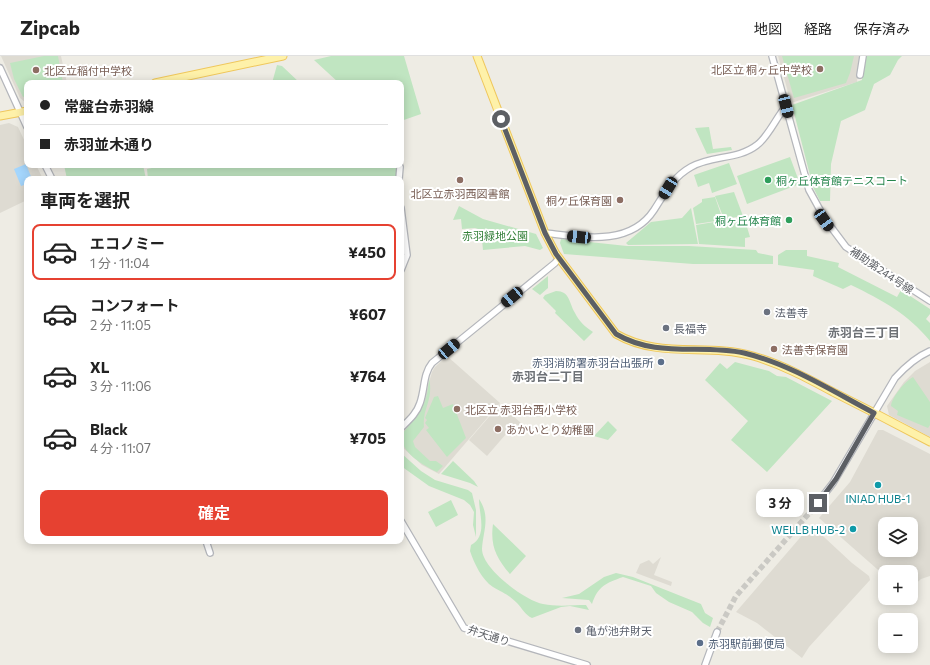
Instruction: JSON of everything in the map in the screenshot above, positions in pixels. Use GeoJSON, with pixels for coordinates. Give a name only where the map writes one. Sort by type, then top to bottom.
{"type":"FeatureCollection","features":[{"type":"Feature","properties":{"kind":"main road"},"geometry":{"type":"LineString","coordinates":[[169,80],[283,56]]}},
{"type":"Feature","properties":{"kind":"main road"},"geometry":{"type":"LineString","coordinates":[[477,56],[545,233],[559,258],[616,334],[629,342],[662,349],[718,350],[756,356],[782,366],[930,442]]}},
{"type":"Feature","properties":{"kind":"main road"},"geometry":{"type":"LineString","coordinates":[[0,116],[23,111]]}},
{"type":"Feature","properties":{"kind":"street","name":"補助第244号線"},"geometry":{"type":"LineString","coordinates":[[772,56],[809,190],[832,231],[852,251],[930,302]]}},
{"type":"Feature","properties":{"kind":"street"},"geometry":{"type":"LineString","coordinates":[[860,75],[863,56]]}},
{"type":"Feature","properties":{"kind":"street"},"geometry":{"type":"LineString","coordinates":[[0,68],[23,111]]}},
{"type":"Feature","properties":{"kind":"street"},"geometry":{"type":"LineString","coordinates":[[545,233],[599,238],[615,236],[638,226],[649,218],[670,185],[679,176],[691,167],[706,160],[746,152],[756,146],[764,140],[776,119],[786,106]]}},
{"type":"Feature","properties":{"kind":"street"},"geometry":{"type":"LineString","coordinates":[[404,232],[407,255],[404,262]]}},
{"type":"Feature","properties":{"kind":"street"},"geometry":{"type":"LineString","coordinates":[[404,425],[418,409],[427,371],[432,363],[559,258]]}},
{"type":"Feature","properties":{"kind":"street"},"geometry":{"type":"LineString","coordinates":[[812,510],[833,483],[895,378],[915,359],[930,351]]}},
{"type":"Feature","properties":{"kind":"street","name":"弁天通り"},"geometry":{"type":"LineString","coordinates":[[404,526],[464,628],[587,665]]}},
{"type":"Feature","properties":{"kind":"street"},"geometry":{"type":"LineString","coordinates":[[207,544],[210,553]]}},
{"type":"Feature","properties":{"kind":"street"},"geometry":{"type":"LineString","coordinates":[[705,665],[717,632]]}},
{"type":"Feature","properties":{"kind":"shaded area","name":"北区立稲付中学校"},"geometry":{"type":"Polygon","coordinates":[[[1,56],[61,56],[66,80],[24,80],[24,101],[20,98],[1,56]]]}},
{"type":"Feature","properties":{"kind":"shaded area","name":"北区立 桐ヶ丘中学校"},"geometry":{"type":"Polygon","coordinates":[[[778,56],[859,56],[857,82],[791,103],[778,56]]]}},
{"type":"Feature","properties":{"kind":"shaded area"},"geometry":{"type":"Polygon","coordinates":[[[9,123],[18,127],[24,140],[24,168],[38,168],[42,176],[24,176],[24,201],[0,213],[0,125],[9,123]]]}},
{"type":"Feature","properties":{"kind":"shaded area","name":"北区立 赤羽台西小学校"},"geometry":{"type":"Polygon","coordinates":[[[447,356],[500,403],[439,474],[422,465],[404,449],[404,430],[417,415],[423,403],[432,372],[435,367],[447,356]]]}},
{"type":"Feature","properties":{"kind":"shaded area"},"geometry":{"type":"Polygon","coordinates":[[[930,362],[930,437],[889,415],[887,406],[904,382],[915,371],[930,362]]]}},
{"type":"Feature","properties":{"kind":"shaded area","name":"あかいとり幼稚園"},"geometry":{"type":"Polygon","coordinates":[[[500,404],[522,424],[513,434],[506,434],[487,456],[469,440],[500,404]]]}},
{"type":"Feature","properties":{"kind":"shaded area"},"geometry":{"type":"Polygon","coordinates":[[[878,430],[883,430],[930,454],[930,576],[918,582],[918,565],[878,565],[878,570],[819,518],[850,482],[878,430]]]}},
{"type":"Feature","properties":{"kind":"shaded area"},"geometry":{"type":"Polygon","coordinates":[[[811,525],[852,563],[869,576],[870,580],[809,647],[802,658],[757,623],[736,612],[811,525]]]}},
{"type":"Feature","properties":{"kind":"shaded area"},"geometry":{"type":"Polygon","coordinates":[[[661,557],[654,575],[672,582],[671,586],[636,573],[640,564],[649,560],[653,564],[661,557]]]}},
{"type":"Feature","properties":{"kind":"green space","name":"北区立稲付中学校"},"geometry":{"type":"Polygon","coordinates":[[[44,56],[58,56],[62,80],[24,80],[23,97],[14,79],[10,63],[44,56]]]}},
{"type":"Feature","properties":{"kind":"green space"},"geometry":{"type":"Polygon","coordinates":[[[331,56],[404,56],[421,114],[404,120],[404,80],[336,80],[314,60],[331,56]]]}},
{"type":"Feature","properties":{"kind":"green space","name":"北区立 桐ヶ丘中学校"},"geometry":{"type":"Polygon","coordinates":[[[782,56],[854,56],[846,83],[794,98],[782,56]]]}},
{"type":"Feature","properties":{"kind":"green space"},"geometry":{"type":"Polygon","coordinates":[[[865,56],[902,56],[898,60],[890,75],[874,84],[865,110],[841,121],[831,164],[830,201],[820,201],[813,187],[792,105],[862,80],[865,56]]]}},
{"type":"Feature","properties":{"kind":"green space"},"geometry":{"type":"Polygon","coordinates":[[[277,65],[282,66],[297,80],[273,80],[277,65]]]}},
{"type":"Feature","properties":{"kind":"green space"},"geometry":{"type":"Polygon","coordinates":[[[709,127],[713,149],[731,147],[732,150],[707,154],[695,128],[709,127]]]}},
{"type":"Feature","properties":{"kind":"green space","name":"桐ヶ丘体育館テニスコート"},"geometry":{"type":"Polygon","coordinates":[[[790,157],[800,184],[747,204],[737,176],[790,157]]]}},
{"type":"Feature","properties":{"kind":"green space"},"geometry":{"type":"Polygon","coordinates":[[[729,163],[737,184],[712,193],[709,183],[698,187],[694,175],[729,163]]]}},
{"type":"Feature","properties":{"kind":"green space"},"geometry":{"type":"Polygon","coordinates":[[[65,168],[144,168],[145,176],[66,176],[65,168]]]}},
{"type":"Feature","properties":{"kind":"green space"},"geometry":{"type":"Polygon","coordinates":[[[396,168],[396,176],[148,176],[147,169],[396,168]]]}},
{"type":"Feature","properties":{"kind":"green space"},"geometry":{"type":"Polygon","coordinates":[[[734,192],[743,216],[724,219],[715,196],[734,192]]]}},
{"type":"Feature","properties":{"kind":"green space"},"geometry":{"type":"Polygon","coordinates":[[[715,197],[723,220],[696,224],[693,208],[702,202],[702,199],[715,197]]]}},
{"type":"Feature","properties":{"kind":"green space","name":"赤羽緑地公園"},"geometry":{"type":"Polygon","coordinates":[[[459,206],[483,219],[536,234],[543,248],[540,250],[525,246],[483,250],[481,230],[475,228],[462,229],[461,219],[453,220],[459,206]]]}},
{"type":"Feature","properties":{"kind":"green space"},"geometry":{"type":"Polygon","coordinates":[[[691,208],[698,244],[628,245],[626,243],[651,222],[682,218],[691,208]]]}},
{"type":"Feature","properties":{"kind":"green space"},"geometry":{"type":"Polygon","coordinates":[[[744,217],[750,237],[745,238],[745,247],[699,244],[696,225],[744,217]]]}},
{"type":"Feature","properties":{"kind":"green space"},"geometry":{"type":"Polygon","coordinates":[[[561,239],[627,246],[689,246],[756,250],[758,253],[773,256],[773,264],[693,264],[564,254],[560,243],[561,239]]]}},
{"type":"Feature","properties":{"kind":"green space"},"geometry":{"type":"Polygon","coordinates":[[[786,250],[807,250],[807,256],[839,263],[838,267],[897,297],[901,290],[930,309],[930,314],[926,319],[930,323],[930,341],[922,331],[904,315],[884,302],[851,285],[843,289],[813,276],[814,270],[778,265],[778,255],[786,250]]]}},
{"type":"Feature","properties":{"kind":"green space"},"geometry":{"type":"Polygon","coordinates":[[[548,276],[548,288],[540,295],[532,289],[548,276]]]}},
{"type":"Feature","properties":{"kind":"green space"},"geometry":{"type":"Polygon","coordinates":[[[556,291],[567,295],[578,319],[593,332],[584,341],[555,313],[556,311],[543,298],[545,295],[556,291]]]}},
{"type":"Feature","properties":{"kind":"green space"},"geometry":{"type":"Polygon","coordinates":[[[735,362],[769,371],[777,376],[786,377],[832,401],[767,472],[731,440],[748,421],[705,380],[720,363],[727,369],[735,362]]]}},
{"type":"Feature","properties":{"kind":"green space"},"geometry":{"type":"Polygon","coordinates":[[[913,377],[930,402],[930,425],[928,428],[897,415],[898,411],[891,406],[899,390],[913,377]]]}},
{"type":"Feature","properties":{"kind":"green space"},"geometry":{"type":"Polygon","coordinates":[[[429,378],[430,392],[425,414],[424,427],[413,441],[415,447],[430,461],[436,461],[443,466],[437,472],[414,458],[404,445],[404,432],[421,410],[428,388],[429,378]]]}},
{"type":"Feature","properties":{"kind":"green space"},"geometry":{"type":"Polygon","coordinates":[[[438,396],[443,408],[453,404],[466,438],[447,457],[426,430],[429,428],[425,423],[427,420],[425,418],[434,397],[438,396]]]}},
{"type":"Feature","properties":{"kind":"green space"},"geometry":{"type":"Polygon","coordinates":[[[608,421],[617,430],[608,440],[594,436],[608,421]]]}},
{"type":"Feature","properties":{"kind":"green space"},"geometry":{"type":"Polygon","coordinates":[[[404,456],[421,471],[435,480],[468,490],[472,493],[476,510],[476,537],[473,525],[474,512],[470,505],[464,500],[429,486],[404,468],[404,456]]]}},
{"type":"Feature","properties":{"kind":"green space"},"geometry":{"type":"Polygon","coordinates":[[[453,461],[474,481],[478,487],[441,474],[453,461]]]}},
{"type":"Feature","properties":{"kind":"green space"},"geometry":{"type":"Polygon","coordinates":[[[479,499],[485,512],[482,549],[489,566],[516,591],[535,602],[565,606],[586,605],[589,610],[570,606],[561,607],[532,618],[525,613],[511,598],[493,587],[485,580],[470,551],[471,545],[476,541],[481,531],[479,499]]]}},
{"type":"Feature","properties":{"kind":"green space"},"geometry":{"type":"Polygon","coordinates":[[[451,500],[458,515],[436,527],[428,512],[451,500]]]}},
{"type":"Feature","properties":{"kind":"green space"},"geometry":{"type":"Polygon","coordinates":[[[493,524],[526,556],[510,574],[495,551],[492,538],[493,524]]]}},
{"type":"Feature","properties":{"kind":"green space"},"geometry":{"type":"Polygon","coordinates":[[[616,573],[633,577],[701,604],[705,613],[713,618],[710,627],[703,623],[692,612],[669,602],[656,593],[651,586],[623,577],[603,586],[597,593],[592,604],[589,600],[562,598],[579,594],[604,577],[616,573]]]}},
{"type":"Feature","properties":{"kind":"water"},"geometry":{"type":"Polygon","coordinates":[[[24,165],[24,168],[28,168],[31,176],[24,176],[24,185],[21,186],[14,169],[24,165]]]}},
{"type":"Feature","properties":{"kind":"tunnel"},"geometry":{"type":"LineString","coordinates":[[717,632],[736,596],[812,510]]}},
{"type":"Feature","properties":{"kind":"place","name":"北区立 桐ヶ丘中学校"},"geometry":{"type":"Point","coordinates":[820,69]}},
{"type":"Feature","properties":{"kind":"place","name":"北区立稲付中学校"},"geometry":{"type":"Point","coordinates":[36,70]}},
{"type":"Feature","properties":{"kind":"place","name":"北区立赤羽西図書館"},"geometry":{"type":"Point","coordinates":[460,180]}},
{"type":"Feature","properties":{"kind":"place","name":"桐ヶ丘体育館テニスコート"},"geometry":{"type":"Point","coordinates":[768,180]}},
{"type":"Feature","properties":{"kind":"place","name":"桐ケ丘保育園"},"geometry":{"type":"Point","coordinates":[620,200]}},
{"type":"Feature","properties":{"kind":"place","name":"桐ヶ丘体育館"},"geometry":{"type":"Point","coordinates":[789,220]}},
{"type":"Feature","properties":{"kind":"place","name":"法善寺"},"geometry":{"type":"Point","coordinates":[767,312]}},
{"type":"Feature","properties":{"kind":"place","name":"長福寺"},"geometry":{"type":"Point","coordinates":[666,328]}},
{"type":"Feature","properties":{"kind":"place","name":"法善寺保育園"},"geometry":{"type":"Point","coordinates":[774,349]}},
{"type":"Feature","properties":{"kind":"place","name":"赤羽消防署赤羽台出張所"},"geometry":{"type":"Point","coordinates":[661,362]}},
{"type":"Feature","properties":{"kind":"place","name":"北区立 赤羽台西小学校"},"geometry":{"type":"Point","coordinates":[457,409]}},
{"type":"Feature","properties":{"kind":"place","name":"あかいとり幼稚園"},"geometry":{"type":"Point","coordinates":[498,429]}},
{"type":"Feature","properties":{"kind":"place","name":"INIAD HUB-1"},"geometry":{"type":"Point","coordinates":[878,485]}},
{"type":"Feature","properties":{"kind":"place","name":"WELLB HUB-2"},"geometry":{"type":"Point","coordinates":[853,529]}},
{"type":"Feature","properties":{"kind":"place","name":"亀が池弁財天"},"geometry":{"type":"Point","coordinates":[578,630]}},
{"type":"Feature","properties":{"kind":"place","name":"赤羽駅前郵便局"},"geometry":{"type":"Point","coordinates":[700,643]}},
{"type":"Feature","properties":{"kind":"district","name":"赤羽台三丁目"},"geometry":{"type":"Point","coordinates":[864,332]}},
{"type":"Feature","properties":{"kind":"district","name":"赤羽台二丁目"},"geometry":{"type":"Point","coordinates":[548,376]}},
{"type":"Feature","properties":{"kind":"route"},"geometry":{"type":"LineString","coordinates":[[501,119],[536,212],[556,254],[616,334],[629,342],[646,347],[679,350],[704,349],[729,351],[760,358],[782,366],[874,413],[828,492],[818,503]]}}]}
